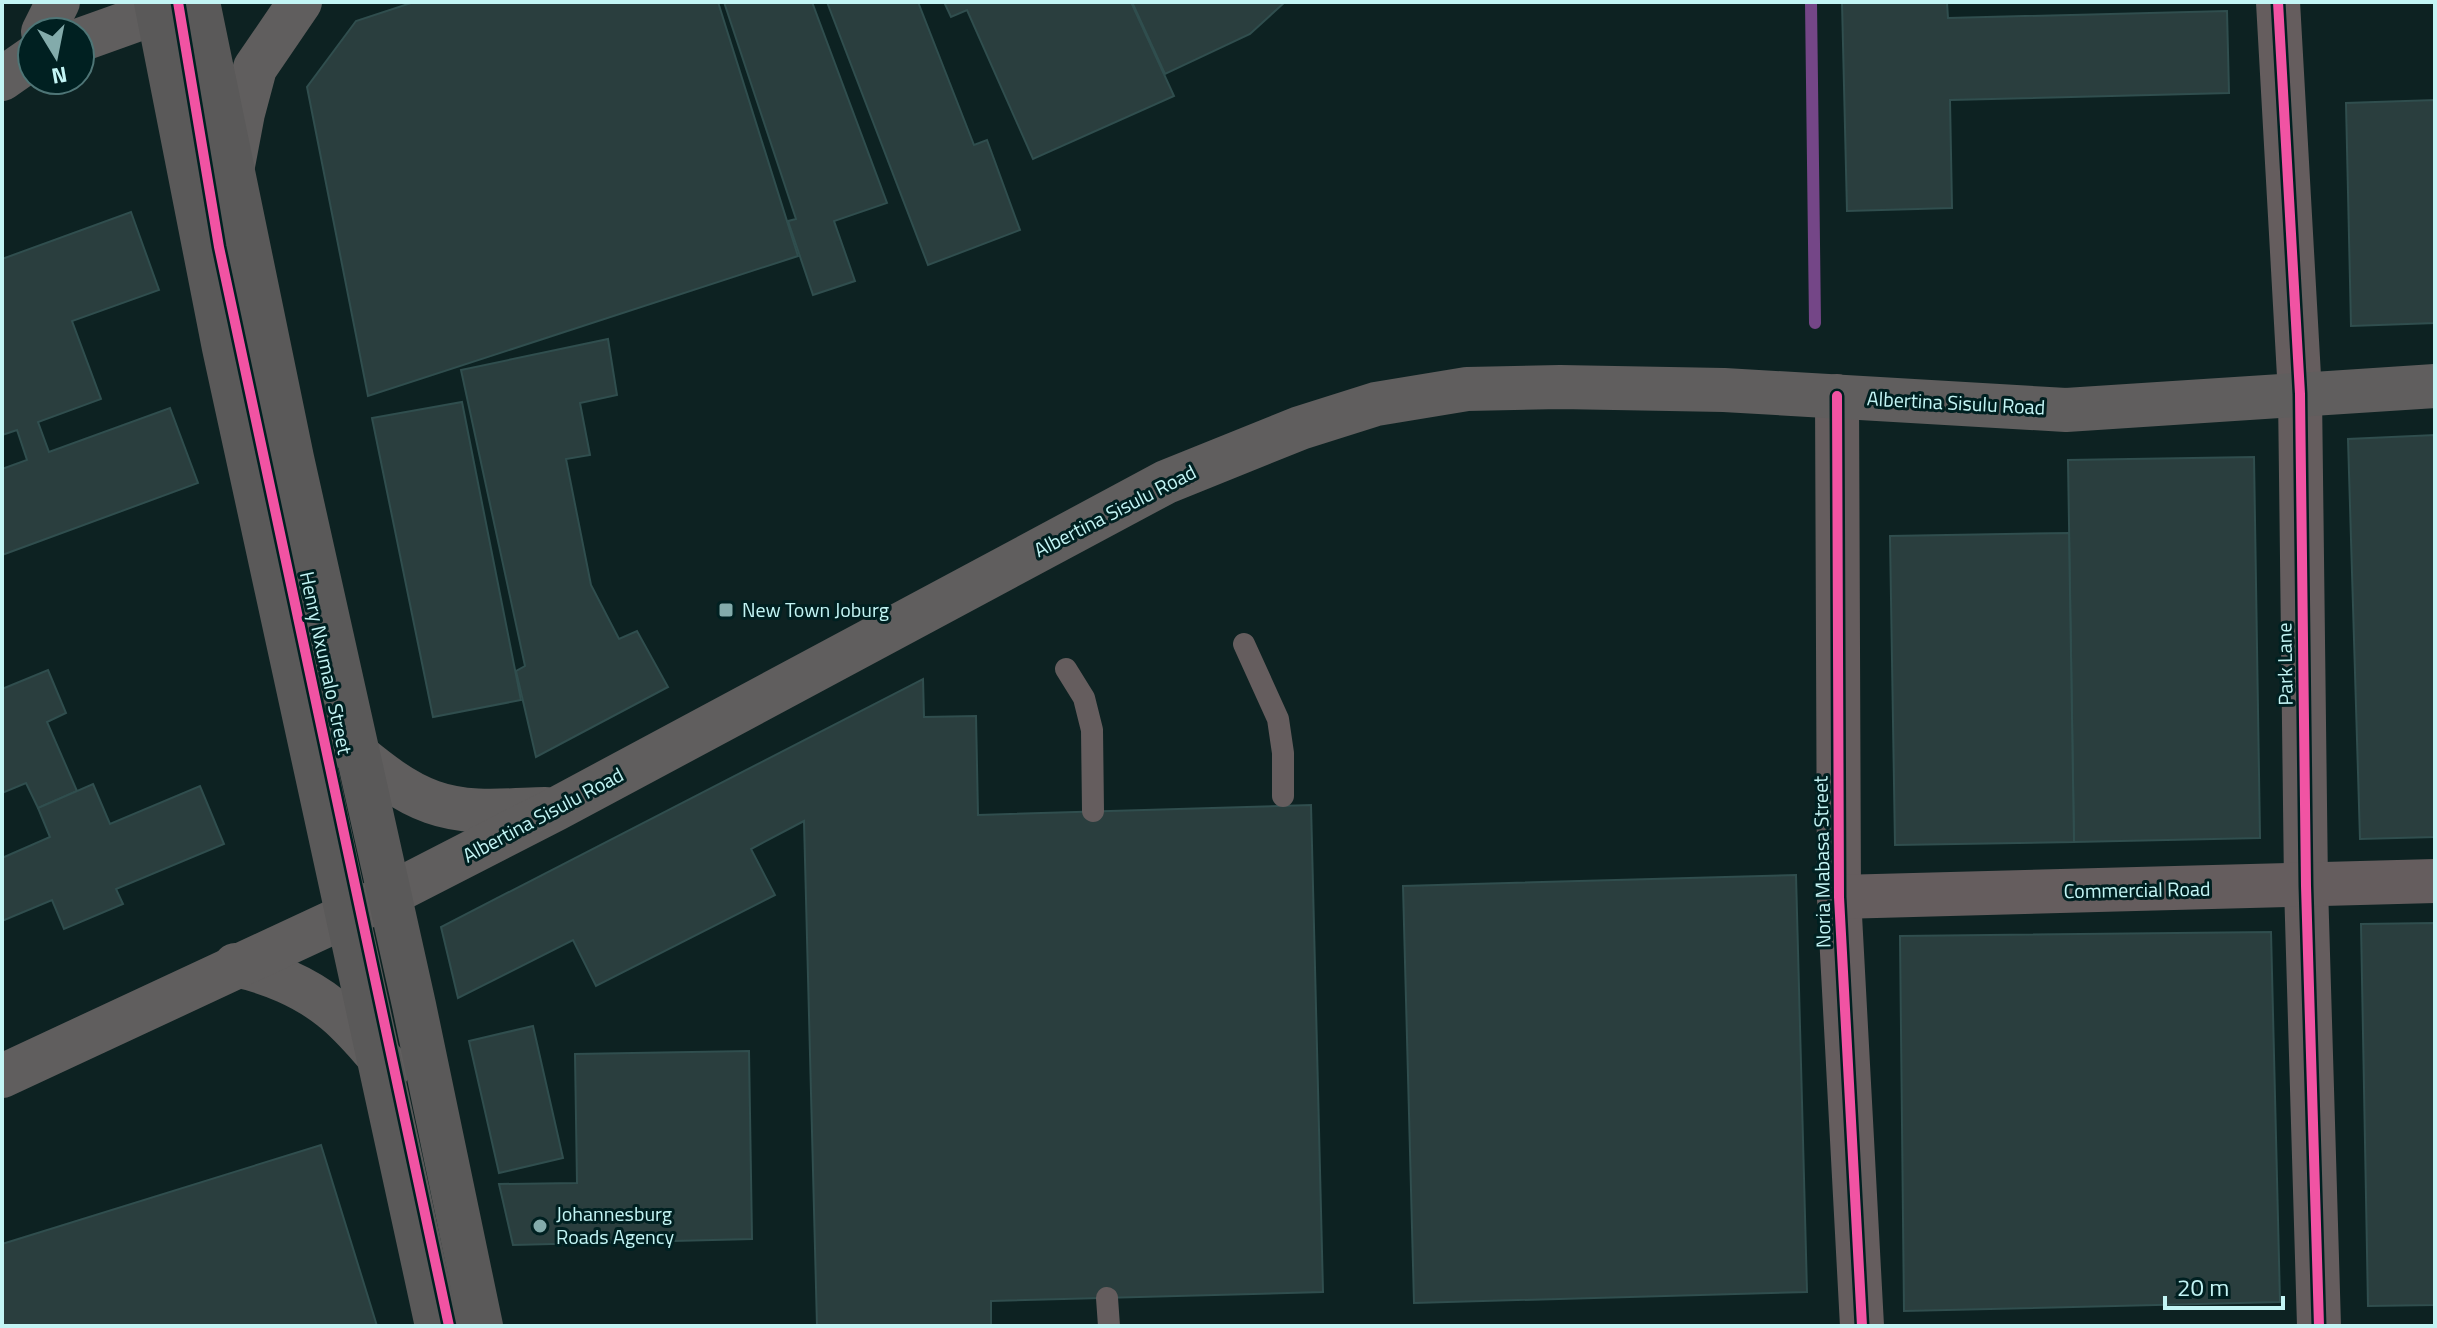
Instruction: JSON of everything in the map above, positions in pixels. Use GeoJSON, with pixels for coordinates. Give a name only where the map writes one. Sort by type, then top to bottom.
{"type":"FeatureCollection","features":[{"type":"Feature","properties":{"kind":"highway"},"geometry":{"type":"LineString","coordinates":[[179,3],[224,348],[437,1326]]}},
{"type":"Feature","properties":{"kind":"highway"},"geometry":{"type":"LineString","coordinates":[[179,3],[292,458],[414,1005],[481,1326]]}},
{"type":"Feature","properties":{"kind":"main road"},"geometry":{"type":"LineString","coordinates":[[219,247],[243,113],[255,68],[300,2]]}},
{"type":"Feature","properties":{"kind":"main road"},"geometry":{"type":"LineString","coordinates":[[96,34],[179,3]]}},
{"type":"Feature","properties":{"kind":"main road","name":"Albertina Sisulu Road"},"geometry":{"type":"LineString","coordinates":[[2,1076],[361,909],[556,809],[1166,482],[1300,428],[1376,404],[1467,389],[1694,389],[2066,410],[2435,386]]}},
{"type":"Feature","properties":{"kind":"main road"},"geometry":{"type":"LineString","coordinates":[[321,725],[383,775],[431,802],[472,810],[556,809]]}},
{"type":"Feature","properties":{"kind":"main road"},"geometry":{"type":"LineString","coordinates":[[235,965],[290,983],[333,1009],[396,1076]]}},
{"type":"Feature","properties":{"kind":"street","name":"Park Lane"},"geometry":{"type":"LineString","coordinates":[[2278,2],[2300,394],[2306,886],[2319,1326]]}},
{"type":"Feature","properties":{"kind":"street","name":"Henry Nxumalo Street"},"geometry":{"type":"LineString","coordinates":[[179,3],[219,247],[449,1326]]}},
{"type":"Feature","properties":{"kind":"street","name":"Noria Mabasa Street"},"geometry":{"type":"LineString","coordinates":[[1837,396],[1839,897],[1861,1313]]}},
{"type":"Feature","properties":{"kind":"street","name":"Commercial Road"},"geometry":{"type":"LineString","coordinates":[[1839,897],[2435,881]]}},
{"type":"Feature","properties":{"kind":"lane"},"geometry":{"type":"LineString","coordinates":[[1244,644],[1278,719],[1283,753],[1283,796]]}},
{"type":"Feature","properties":{"kind":"lane"},"geometry":{"type":"LineString","coordinates":[[1066,669],[1084,698],[1092,730],[1093,811]]}},
{"type":"Feature","properties":{"kind":"lane"},"geometry":{"type":"LineString","coordinates":[[1107,1298],[1109,1326]]}},
{"type":"Feature","properties":{"kind":"building"},"geometry":{"type":"Polygon","coordinates":[[[414,2],[718,2],[798,256],[368,396],[307,87],[356,21],[414,2]]]}},
{"type":"Feature","properties":{"kind":"building"},"geometry":{"type":"Polygon","coordinates":[[[724,2],[812,2],[887,203],[834,221],[855,281],[813,295],[788,221],[796,219],[724,2]]]}},
{"type":"Feature","properties":{"kind":"building"},"geometry":{"type":"Polygon","coordinates":[[[827,2],[918,2],[974,145],[987,140],[1020,230],[928,265],[827,2]]]}},
{"type":"Feature","properties":{"kind":"building"},"geometry":{"type":"Polygon","coordinates":[[[944,2],[1131,2],[1174,96],[1033,159],[967,10],[951,17],[944,2]]]}},
{"type":"Feature","properties":{"kind":"building"},"geometry":{"type":"Polygon","coordinates":[[[1132,2],[1285,2],[1250,34],[1165,74],[1132,2]]]}},
{"type":"Feature","properties":{"kind":"building"},"geometry":{"type":"Polygon","coordinates":[[[1842,2],[1947,2],[1948,18],[2227,11],[2229,93],[1950,100],[1952,208],[1847,211],[1842,2]]]}},
{"type":"Feature","properties":{"kind":"building"},"geometry":{"type":"Polygon","coordinates":[[[2435,100],[2435,323],[2351,326],[2346,103],[2435,100]]]}},
{"type":"Feature","properties":{"kind":"building"},"geometry":{"type":"Polygon","coordinates":[[[131,212],[159,290],[72,321],[101,399],[38,422],[49,452],[170,408],[198,483],[2,555],[2,469],[27,460],[17,430],[2,435],[2,259],[131,212]]]}},
{"type":"Feature","properties":{"kind":"building"},"geometry":{"type":"Polygon","coordinates":[[[608,339],[617,395],[580,403],[590,455],[566,459],[591,585],[619,639],[637,631],[668,687],[536,757],[516,671],[525,666],[461,370],[608,339]]]}},
{"type":"Feature","properties":{"kind":"building"},"geometry":{"type":"Polygon","coordinates":[[[462,402],[521,700],[433,717],[372,418],[462,402]]]}},
{"type":"Feature","properties":{"kind":"building"},"geometry":{"type":"Polygon","coordinates":[[[2435,435],[2435,837],[2360,839],[2348,439],[2435,435]]]}},
{"type":"Feature","properties":{"kind":"building"},"geometry":{"type":"Polygon","coordinates":[[[2254,457],[2260,838],[2074,842],[2068,460],[2254,457]]]}},
{"type":"Feature","properties":{"kind":"building"},"geometry":{"type":"Polygon","coordinates":[[[2069,533],[2074,842],[1895,845],[1890,536],[2069,533]]]}},
{"type":"Feature","properties":{"kind":"building"},"geometry":{"type":"Polygon","coordinates":[[[48,670],[66,713],[47,722],[77,791],[38,808],[26,783],[2,793],[2,689],[48,670]]]}},
{"type":"Feature","properties":{"kind":"building"},"geometry":{"type":"Polygon","coordinates":[[[923,679],[924,717],[976,716],[978,815],[1311,805],[1323,1292],[991,1301],[991,1326],[817,1326],[804,821],[751,849],[775,895],[596,986],[573,940],[458,998],[441,927],[923,679]]]}},
{"type":"Feature","properties":{"kind":"building"},"geometry":{"type":"Polygon","coordinates":[[[93,784],[110,824],[200,786],[224,844],[116,889],[123,904],[64,929],[52,900],[2,921],[2,858],[50,837],[38,808],[93,784]]]}},
{"type":"Feature","properties":{"kind":"building"},"geometry":{"type":"Polygon","coordinates":[[[1796,875],[1807,1292],[1414,1303],[1403,886],[1796,875]]]}},
{"type":"Feature","properties":{"kind":"building"},"geometry":{"type":"Polygon","coordinates":[[[2435,923],[2435,1305],[2368,1306],[2361,924],[2435,923]]]}},
{"type":"Feature","properties":{"kind":"building"},"geometry":{"type":"Polygon","coordinates":[[[2271,932],[2280,1302],[1904,1311],[1900,936],[2271,932]]]}},
{"type":"Feature","properties":{"kind":"building"},"geometry":{"type":"Polygon","coordinates":[[[533,1026],[563,1158],[499,1173],[469,1041],[533,1026]]]}},
{"type":"Feature","properties":{"kind":"building"},"geometry":{"type":"Polygon","coordinates":[[[749,1051],[752,1239],[513,1245],[499,1184],[577,1183],[575,1054],[749,1051]]]}},
{"type":"Feature","properties":{"kind":"building"},"geometry":{"type":"Polygon","coordinates":[[[321,1145],[377,1326],[2,1326],[2,1244],[321,1145]]]}},
{"type":"Feature","properties":{"kind":"waterway"},"geometry":{"type":"LineString","coordinates":[[1811,2],[1815,323]]}},
{"type":"Feature","properties":{"kind":"cycle path"},"geometry":{"type":"LineString","coordinates":[[178,2],[219,247],[449,1326]]}},
{"type":"Feature","properties":{"kind":"cycle path"},"geometry":{"type":"LineString","coordinates":[[2278,2],[2300,394],[2306,886],[2319,1326]]}},
{"type":"Feature","properties":{"kind":"cycle path"},"geometry":{"type":"LineString","coordinates":[[1837,396],[1839,897],[1862,1326]]}},
{"type":"Feature","properties":{"kind":"place","name":"New Town Joburg"},"geometry":{"type":"Point","coordinates":[726,610]}},
{"type":"Feature","properties":{"kind":"place","name":"Johannesburg Roads Agency"},"geometry":{"type":"Point","coordinates":[540,1226]}}]}
